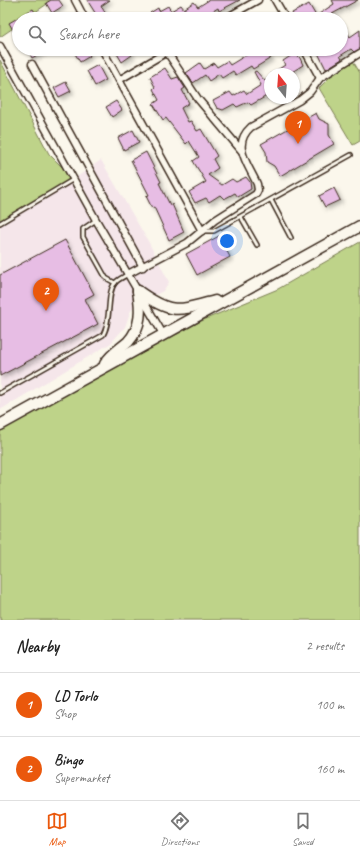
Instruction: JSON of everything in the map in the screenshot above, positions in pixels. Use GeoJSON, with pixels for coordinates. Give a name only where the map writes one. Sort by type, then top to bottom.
{"type":"FeatureCollection","features":[{"type":"Feature","properties":{"kind":"main road"},"geometry":{"type":"LineString","coordinates":[[0,424],[360,226]]}},
{"type":"Feature","properties":{"kind":"main road"},"geometry":{"type":"LineString","coordinates":[[138,291],[156,304],[173,309],[190,308],[229,298]]}},
{"type":"Feature","properties":{"kind":"main road"},"geometry":{"type":"LineString","coordinates":[[103,367],[110,357],[127,342],[135,332],[141,316],[138,291]]}},
{"type":"Feature","properties":{"kind":"street"},"geometry":{"type":"LineString","coordinates":[[74,0],[81,12]]}},
{"type":"Feature","properties":{"kind":"street"},"geometry":{"type":"LineString","coordinates":[[237,12],[258,0]]}},
{"type":"Feature","properties":{"kind":"street"},"geometry":{"type":"LineString","coordinates":[[275,0],[282,12]]}},
{"type":"Feature","properties":{"kind":"street"},"geometry":{"type":"LineString","coordinates":[[0,46],[96,220],[163,334]]}},
{"type":"Feature","properties":{"kind":"street"},"geometry":{"type":"LineString","coordinates":[[241,150],[241,139],[248,130],[300,100],[310,92],[320,78],[360,52]]}},
{"type":"Feature","properties":{"kind":"street"},"geometry":{"type":"LineString","coordinates":[[106,56],[202,231]]}},
{"type":"Feature","properties":{"kind":"street"},"geometry":{"type":"LineString","coordinates":[[119,80],[159,56]]}},
{"type":"Feature","properties":{"kind":"street"},"geometry":{"type":"LineString","coordinates":[[128,274],[187,243],[225,213],[247,201],[258,190],[241,150],[198,99],[173,56]]}},
{"type":"Feature","properties":{"kind":"street"},"geometry":{"type":"LineString","coordinates":[[308,56],[320,78]]}},
{"type":"Feature","properties":{"kind":"street"},"geometry":{"type":"LineString","coordinates":[[32,64],[143,267]]}},
{"type":"Feature","properties":{"kind":"lane"},"geometry":{"type":"LineString","coordinates":[[202,231],[214,231],[352,155]]}},
{"type":"Feature","properties":{"kind":"lane"},"geometry":{"type":"LineString","coordinates":[[0,223],[74,179]]}},
{"type":"Feature","properties":{"kind":"lane"},"geometry":{"type":"LineString","coordinates":[[271,200],[291,238]]}},
{"type":"Feature","properties":{"kind":"lane"},"geometry":{"type":"LineString","coordinates":[[240,217],[257,245]]}},
{"type":"Feature","properties":{"kind":"lane"},"geometry":{"type":"LineString","coordinates":[[96,220],[83,229],[83,237],[106,278],[115,283]]}},
{"type":"Feature","properties":{"kind":"lane"},"geometry":{"type":"LineString","coordinates":[[0,393],[103,335],[109,324],[112,288],[115,283],[128,274]]}},
{"type":"Feature","properties":{"kind":"shaded area"},"geometry":{"type":"Polygon","coordinates":[[[101,160],[148,241],[169,282],[163,291],[135,306],[130,312],[125,327],[111,343],[0,410],[0,223],[74,179],[101,160]]]}},
{"type":"Feature","properties":{"kind":"green space"},"geometry":{"type":"Polygon","coordinates":[[[0,0],[53,0],[35,12],[12,12],[12,29],[0,37],[0,0]]]}},
{"type":"Feature","properties":{"kind":"green space"},"geometry":{"type":"Polygon","coordinates":[[[0,60],[49,154],[74,179],[0,223],[0,60]]]}},
{"type":"Feature","properties":{"kind":"green space"},"geometry":{"type":"Polygon","coordinates":[[[353,61],[360,73],[360,141],[353,145],[319,88],[332,75],[353,61]]]}},
{"type":"Feature","properties":{"kind":"green space"},"geometry":{"type":"Polygon","coordinates":[[[360,242],[360,620],[0,620],[0,431],[201,321],[278,289],[360,242]]]}},
{"type":"Feature","properties":{"kind":"building"},"geometry":{"type":"Polygon","coordinates":[[[51,0],[59,0],[63,6],[51,12],[46,3],[51,0]]]}},
{"type":"Feature","properties":{"kind":"building"},"geometry":{"type":"Polygon","coordinates":[[[87,0],[110,0],[101,6],[105,12],[95,12],[87,0]]]}},
{"type":"Feature","properties":{"kind":"building"},"geometry":{"type":"Polygon","coordinates":[[[209,0],[240,0],[219,11],[218,8],[211,12],[152,12],[158,8],[159,11],[168,6],[171,11],[181,5],[184,9],[194,2],[198,7],[209,0]]]}},
{"type":"Feature","properties":{"kind":"building"},"geometry":{"type":"Polygon","coordinates":[[[332,0],[358,0],[336,12],[322,12],[334,4],[332,0]]]}},
{"type":"Feature","properties":{"kind":"building"},"geometry":{"type":"Polygon","coordinates":[[[309,4],[314,12],[294,12],[309,4]]]}},
{"type":"Feature","properties":{"kind":"building"},"geometry":{"type":"Polygon","coordinates":[[[33,9],[35,12],[28,12],[33,9]]]}},
{"type":"Feature","properties":{"kind":"building"},"geometry":{"type":"Polygon","coordinates":[[[12,21],[12,28],[9,23],[12,21]]]}},
{"type":"Feature","properties":{"kind":"building"},"geometry":{"type":"Polygon","coordinates":[[[360,30],[360,49],[354,52],[351,49],[348,51],[348,34],[350,37],[360,30]]]}},
{"type":"Feature","properties":{"kind":"building"},"geometry":{"type":"Polygon","coordinates":[[[76,56],[90,56],[80,62],[76,56]]]}},
{"type":"Feature","properties":{"kind":"building"},"geometry":{"type":"Polygon","coordinates":[[[118,56],[131,56],[122,62],[118,56]]]}},
{"type":"Feature","properties":{"kind":"building"},"geometry":{"type":"Polygon","coordinates":[[[245,56],[270,56],[271,58],[253,69],[251,66],[236,75],[233,71],[222,78],[219,74],[209,81],[205,75],[193,83],[186,73],[200,63],[204,69],[214,63],[217,67],[227,61],[230,65],[245,56]]]}},
{"type":"Feature","properties":{"kind":"building"},"geometry":{"type":"Polygon","coordinates":[[[290,56],[298,56],[303,65],[298,68],[280,68],[285,65],[283,61],[290,56]]]}},
{"type":"Feature","properties":{"kind":"building"},"geometry":{"type":"Polygon","coordinates":[[[320,56],[340,56],[342,59],[326,69],[320,56]]]}},
{"type":"Feature","properties":{"kind":"building"},"geometry":{"type":"Polygon","coordinates":[[[98,65],[106,80],[95,86],[87,71],[98,65]]]}},
{"type":"Feature","properties":{"kind":"building"},"geometry":{"type":"Polygon","coordinates":[[[165,68],[172,79],[178,77],[185,88],[182,90],[189,103],[181,108],[188,122],[191,121],[197,131],[201,129],[217,156],[213,159],[218,168],[208,175],[222,185],[232,179],[236,182],[246,177],[250,182],[251,189],[238,197],[235,193],[224,199],[220,195],[209,202],[206,198],[195,203],[189,192],[206,182],[193,161],[199,157],[189,141],[186,144],[166,118],[163,120],[153,104],[159,100],[153,89],[155,87],[150,77],[165,68]]]}},
{"type":"Feature","properties":{"kind":"building"},"geometry":{"type":"Polygon","coordinates":[[[256,71],[264,80],[264,97],[251,105],[248,102],[237,107],[234,104],[223,110],[217,108],[213,101],[230,92],[233,96],[244,90],[247,94],[261,85],[254,72],[256,71]]]}},
{"type":"Feature","properties":{"kind":"building"},"geometry":{"type":"Polygon","coordinates":[[[66,82],[71,91],[59,97],[54,88],[66,82]]]}},
{"type":"Feature","properties":{"kind":"building"},"geometry":{"type":"Polygon","coordinates":[[[116,101],[122,110],[112,117],[106,107],[116,101]]]}},
{"type":"Feature","properties":{"kind":"building"},"geometry":{"type":"Polygon","coordinates":[[[316,113],[319,119],[329,124],[329,135],[334,144],[280,176],[274,166],[267,162],[266,152],[261,144],[316,113]]]}},
{"type":"Feature","properties":{"kind":"building"},"geometry":{"type":"Polygon","coordinates":[[[133,130],[139,142],[124,150],[118,138],[133,130]]]}},
{"type":"Feature","properties":{"kind":"building"},"geometry":{"type":"Polygon","coordinates":[[[146,152],[161,182],[159,183],[170,205],[172,204],[184,232],[169,240],[154,207],[152,208],[146,196],[149,195],[131,160],[146,152]]]}},
{"type":"Feature","properties":{"kind":"building"},"geometry":{"type":"Polygon","coordinates":[[[334,188],[340,200],[325,207],[319,196],[334,188]]]}},
{"type":"Feature","properties":{"kind":"building"},"geometry":{"type":"Polygon","coordinates":[[[219,236],[230,257],[197,275],[186,254],[219,236]]]}},
{"type":"Feature","properties":{"kind":"building"},"geometry":{"type":"Polygon","coordinates":[[[65,240],[94,294],[85,299],[98,324],[0,376],[0,275],[65,240]]]}},
{"type":"Feature","properties":{"kind":"place","name":"LD Torlo"},"geometry":{"type":"Point","coordinates":[298,144]}},
{"type":"Feature","properties":{"kind":"place","name":"Bingo"},"geometry":{"type":"Point","coordinates":[46,311]}}]}
